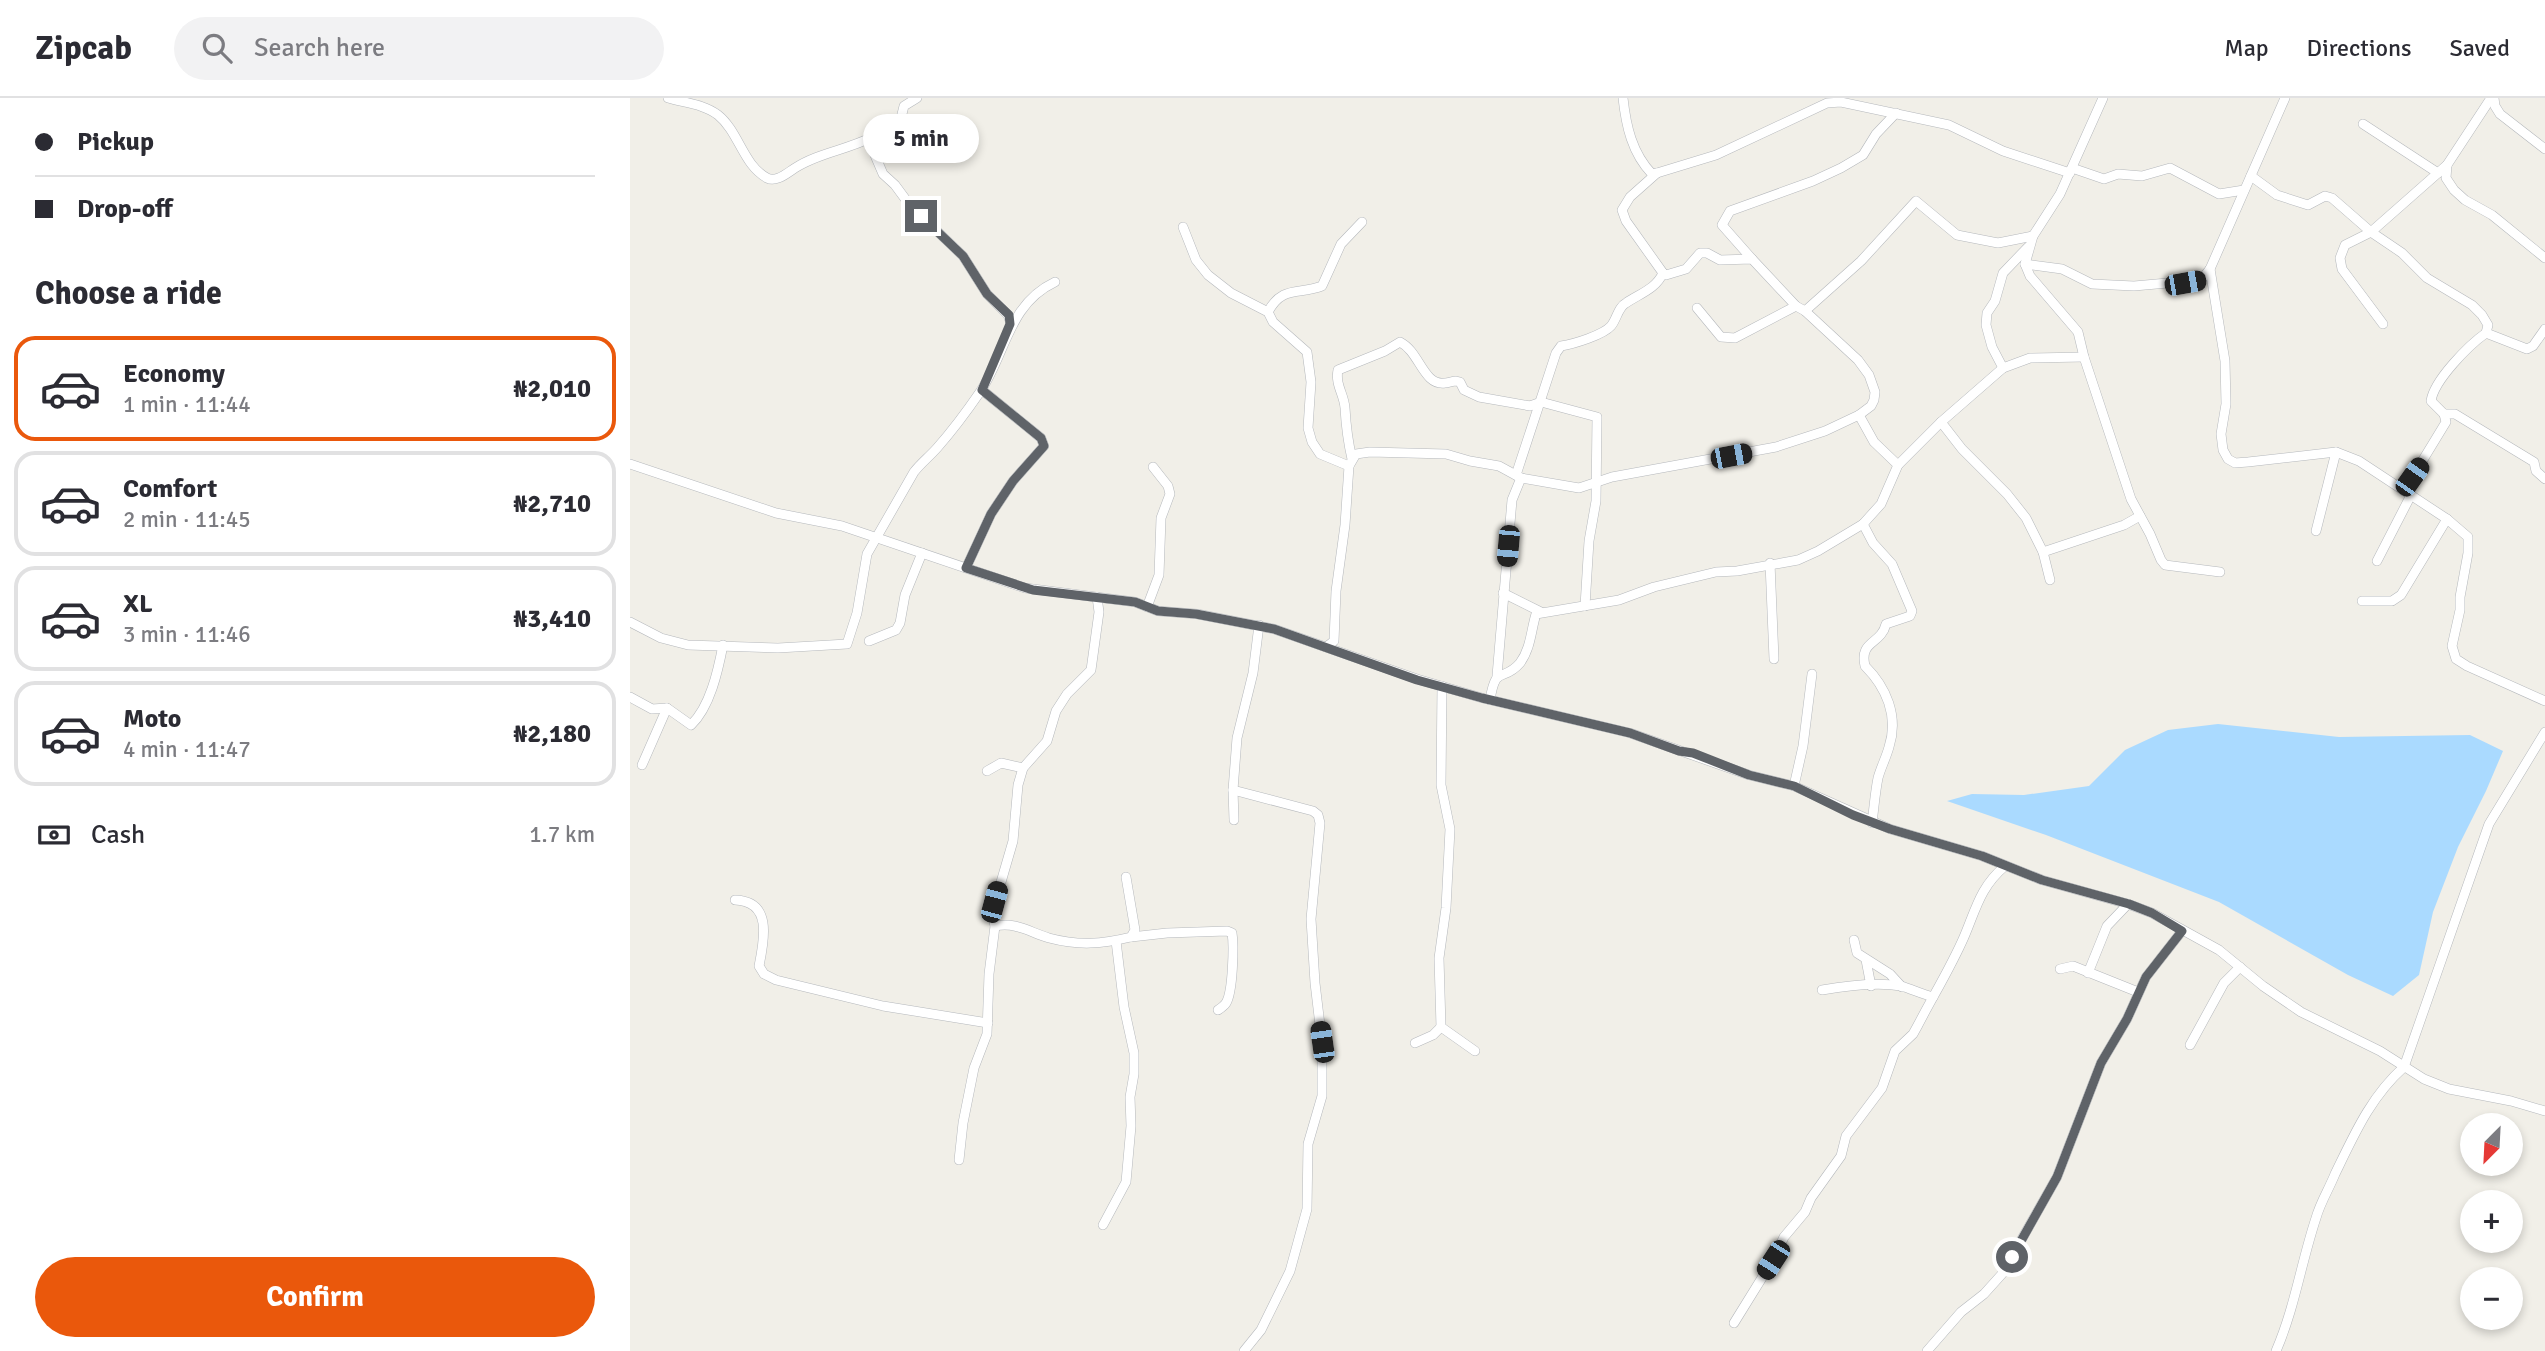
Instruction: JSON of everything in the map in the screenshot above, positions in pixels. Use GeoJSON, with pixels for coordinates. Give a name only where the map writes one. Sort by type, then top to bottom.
{"type":"FeatureCollection","features":[{"type":"Feature","properties":{"kind":"street"},"geometry":{"type":"LineString","coordinates":[[668,98],[707,108],[719,116],[732,131],[749,160],[769,180],[775,180],[827,152],[868,139],[901,118],[904,106],[917,98]]}},
{"type":"Feature","properties":{"kind":"street"},"geometry":{"type":"LineString","coordinates":[[1623,98],[1630,139],[1640,159],[1652,174],[1716,155],[1827,103],[1841,102],[1949,125],[2003,151],[2105,179],[2118,174],[2142,176],[2170,168],[2219,194],[2245,190]]}},
{"type":"Feature","properties":{"kind":"street"},"geometry":{"type":"LineString","coordinates":[[2103,98],[2060,194],[2034,236],[2025,264],[2030,276],[2078,332],[2132,499],[2161,560],[2165,565],[2220,572]]}},
{"type":"Feature","properties":{"kind":"street"},"geometry":{"type":"LineString","coordinates":[[2025,264],[2062,269],[2092,284],[2134,286],[2201,281],[2210,269],[2227,225],[2285,98]]}},
{"type":"Feature","properties":{"kind":"street"},"geometry":{"type":"LineString","coordinates":[[2492,98],[2500,114],[2545,149]]}},
{"type":"Feature","properties":{"kind":"street"},"geometry":{"type":"LineString","coordinates":[[2384,324],[2342,269],[2340,258],[2345,245],[2371,232],[2447,165],[2492,98]]}},
{"type":"Feature","properties":{"kind":"street"},"geometry":{"type":"LineString","coordinates":[[1351,462],[1356,454],[1370,452],[1446,454],[1499,466],[1519,477],[1579,488],[1612,477],[1776,447],[1825,431],[1859,415],[1871,406],[1874,400],[1875,392],[1869,375],[1858,360],[1805,311],[1796,306],[1722,225],[1730,211],[1813,181],[1863,155],[1896,113]]}},
{"type":"Feature","properties":{"kind":"street"},"geometry":{"type":"LineString","coordinates":[[2363,124],[2438,173]]}},
{"type":"Feature","properties":{"kind":"street"},"geometry":{"type":"LineString","coordinates":[[868,139],[883,174],[909,204],[963,256],[987,294],[1009,315],[1010,324]]}},
{"type":"Feature","properties":{"kind":"street"},"geometry":{"type":"LineString","coordinates":[[2447,165],[2446,177],[2454,190],[2465,200],[2492,215],[2545,258]]}},
{"type":"Feature","properties":{"kind":"street"},"geometry":{"type":"LineString","coordinates":[[1657,173],[1630,197],[1622,211],[1626,221],[1663,273],[1666,275],[1686,269],[1700,253],[1707,253],[1720,260],[1752,259]]}},
{"type":"Feature","properties":{"kind":"street"},"geometry":{"type":"LineString","coordinates":[[2251,176],[2277,195],[2308,205],[2325,197],[2332,198],[2371,232],[2402,253],[2427,278],[2472,305],[2482,314],[2488,325],[2486,333],[2460,356],[2432,391],[2431,401],[2444,414],[2446,422],[2408,493],[2377,561]]}},
{"type":"Feature","properties":{"kind":"street"},"geometry":{"type":"LineString","coordinates":[[1805,311],[1861,261],[1916,201],[1957,235],[1998,243],[2034,236]]}},
{"type":"Feature","properties":{"kind":"street"},"geometry":{"type":"LineString","coordinates":[[1268,312],[1277,298],[1283,295],[1322,286],[1341,244],[1362,222]]}},
{"type":"Feature","properties":{"kind":"street"},"geometry":{"type":"LineString","coordinates":[[1183,227],[1196,260],[1208,275],[1231,293],[1268,312],[1268,316],[1303,348],[1309,359],[1311,382],[1308,428],[1315,450],[1351,462]]}},
{"type":"Feature","properties":{"kind":"street"},"geometry":{"type":"LineString","coordinates":[[2003,368],[1992,347],[1986,325],[1987,313],[1995,301],[2003,273],[2029,247]]}},
{"type":"Feature","properties":{"kind":"street"},"geometry":{"type":"LineString","coordinates":[[2210,269],[2225,361],[2226,404],[2221,434],[2226,457],[2235,463],[2336,452],[2358,461],[2447,519],[2468,537],[2460,610],[2452,646],[2456,659],[2545,701]]}},
{"type":"Feature","properties":{"kind":"street"},"geometry":{"type":"LineString","coordinates":[[1497,676],[1512,500],[1556,353],[1561,346],[1609,328],[1625,303],[1639,298],[1663,273]]}},
{"type":"Feature","properties":{"kind":"street"},"geometry":{"type":"LineString","coordinates":[[630,622],[673,642],[778,648],[847,644],[857,614],[864,563],[914,472],[935,450],[982,390],[1010,324],[1039,290],[1055,282]]}},
{"type":"Feature","properties":{"kind":"street"},"geometry":{"type":"LineString","coordinates":[[1697,307],[1721,337],[1726,339],[1735,338],[1796,306]]}},
{"type":"Feature","properties":{"kind":"street"},"geometry":{"type":"LineString","coordinates":[[2486,333],[2527,349],[2545,329]]}},
{"type":"Feature","properties":{"kind":"street"},"geometry":{"type":"LineString","coordinates":[[1326,647],[1334,641],[1336,590],[1351,462],[1345,408],[1337,383],[1338,370],[1400,342],[1409,346],[1426,376],[1432,381],[1456,381],[1470,394],[1508,403],[1530,406],[1541,402],[1597,417],[1596,501],[1589,541],[1585,606]]}},
{"type":"Feature","properties":{"kind":"street"},"geometry":{"type":"LineString","coordinates":[[1490,700],[1493,681],[1497,676],[1518,665],[1530,641],[1536,614],[1619,600],[1654,587],[1716,572],[1798,560],[1818,551],[1863,524],[1881,504],[1898,465],[1941,422],[2003,368],[2030,358],[2084,357]]}},
{"type":"Feature","properties":{"kind":"street"},"geometry":{"type":"LineString","coordinates":[[966,568],[991,514],[1013,481],[1044,446],[1041,438],[982,390]]}},
{"type":"Feature","properties":{"kind":"street"},"geometry":{"type":"LineString","coordinates":[[2444,414],[2455,414],[2534,462],[2536,471],[2545,479]]}},
{"type":"Feature","properties":{"kind":"street"},"geometry":{"type":"LineString","coordinates":[[1859,415],[1874,442],[1898,465]]}},
{"type":"Feature","properties":{"kind":"street"},"geometry":{"type":"LineString","coordinates":[[1941,422],[2026,518],[2043,552],[2050,580]]}},
{"type":"Feature","properties":{"kind":"street"},"geometry":{"type":"LineString","coordinates":[[2316,531],[2336,452]]}},
{"type":"Feature","properties":{"kind":"street"},"geometry":{"type":"LineString","coordinates":[[630,464],[776,513],[823,521],[1033,590],[1135,602],[1164,612],[1196,614],[1259,625],[1443,686],[1490,700],[1630,733],[1679,751],[1693,753],[1749,775],[1794,786],[1872,822],[1918,839],[1982,856],[2042,880],[2152,913],[2219,950],[2301,1012],[2380,1051],[2404,1067],[2449,1089],[2511,1101],[2545,1111]]}},
{"type":"Feature","properties":{"kind":"street"},"geometry":{"type":"LineString","coordinates":[[1147,607],[1158,575],[1160,527],[1170,494],[1168,486],[1153,467]]}},
{"type":"Feature","properties":{"kind":"street"},"geometry":{"type":"LineString","coordinates":[[2043,552],[2124,525],[2140,516]]}},
{"type":"Feature","properties":{"kind":"street"},"geometry":{"type":"LineString","coordinates":[[2362,601],[2392,601],[2401,595],[2447,519]]}},
{"type":"Feature","properties":{"kind":"street"},"geometry":{"type":"LineString","coordinates":[[1863,524],[1873,543],[1892,564],[1912,611],[1910,616],[1886,624],[1884,631],[1865,647],[1864,652],[1865,666],[1878,679],[1889,699],[1892,738],[1878,778],[1872,822]]}},
{"type":"Feature","properties":{"kind":"street"},"geometry":{"type":"LineString","coordinates":[[869,641],[896,630],[900,623],[905,595],[922,553]]}},
{"type":"Feature","properties":{"kind":"street"},"geometry":{"type":"LineString","coordinates":[[1770,563],[1774,659]]}},
{"type":"Feature","properties":{"kind":"street"},"geometry":{"type":"LineString","coordinates":[[1503,593],[1541,612]]}},
{"type":"Feature","properties":{"kind":"street"},"geometry":{"type":"LineString","coordinates":[[959,1160],[974,1068],[987,1034],[989,974],[995,926],[992,913],[1013,841],[1018,785],[1023,768],[1047,741],[1056,710],[1067,694],[1091,670],[1099,612],[1097,597]]}},
{"type":"Feature","properties":{"kind":"street"},"geometry":{"type":"LineString","coordinates":[[1234,820],[1237,738],[1253,673],[1259,625]]}},
{"type":"Feature","properties":{"kind":"street"},"geometry":{"type":"LineString","coordinates":[[630,697],[652,709],[667,708],[691,725],[699,717],[719,665],[723,645]]}},
{"type":"Feature","properties":{"kind":"street"},"geometry":{"type":"LineString","coordinates":[[1794,786],[1803,746],[1812,674]]}},
{"type":"Feature","properties":{"kind":"street"},"geometry":{"type":"LineString","coordinates":[[1443,686],[1441,785],[1450,829],[1446,908],[1439,958],[1441,1027],[1475,1051]]}},
{"type":"Feature","properties":{"kind":"street"},"geometry":{"type":"LineString","coordinates":[[642,765],[667,708]]}},
{"type":"Feature","properties":{"kind":"street"},"geometry":{"type":"LineString","coordinates":[[2276,1351],[2295,1297],[2316,1215],[2372,1103],[2388,1081],[2404,1067],[2489,824],[2545,732]]}},
{"type":"Feature","properties":{"kind":"street"},"geometry":{"type":"LineString","coordinates":[[987,771],[1001,763],[1023,768]]}},
{"type":"Feature","properties":{"kind":"street"},"geometry":{"type":"LineString","coordinates":[[1233,790],[1313,811],[1318,815],[1320,824],[1311,919],[1322,1042],[1322,1096],[1308,1144],[1307,1209],[1290,1271],[1261,1329],[1244,1351]]}},
{"type":"Feature","properties":{"kind":"street"},"geometry":{"type":"LineString","coordinates":[[1734,1323],[1784,1237],[1805,1212],[1816,1191],[1841,1156],[1846,1136],[1882,1088],[1895,1051],[1913,1034],[1965,936],[1972,911],[1993,876],[2004,866]]}},
{"type":"Feature","properties":{"kind":"street"},"geometry":{"type":"LineString","coordinates":[[1126,877],[1135,930],[1131,937]]}},
{"type":"Feature","properties":{"kind":"street"},"geometry":{"type":"LineString","coordinates":[[735,900],[745,900],[754,905],[763,920],[759,967],[764,974],[776,980],[883,1006],[988,1023]]}},
{"type":"Feature","properties":{"kind":"street"},"geometry":{"type":"LineString","coordinates":[[2088,973],[2107,926],[2129,904]]}},
{"type":"Feature","properties":{"kind":"street"},"geometry":{"type":"LineString","coordinates":[[995,926],[1022,926],[1048,937],[1096,945],[1131,937],[1227,931],[1232,933],[1228,999],[1217,1010]]}},
{"type":"Feature","properties":{"kind":"street"},"geometry":{"type":"LineString","coordinates":[[1927,1351],[1961,1312],[1984,1294],[2002,1274],[2057,1177],[2101,1063],[2127,1019],[2138,992],[2146,977],[2182,931]]}},
{"type":"Feature","properties":{"kind":"street"},"geometry":{"type":"LineString","coordinates":[[1854,940],[1857,953],[1890,974],[1902,986]]}},
{"type":"Feature","properties":{"kind":"street"},"geometry":{"type":"LineString","coordinates":[[1103,1225],[1126,1182],[1131,1126],[1130,1097],[1134,1074],[1134,1053],[1124,1007],[1116,941]]}},
{"type":"Feature","properties":{"kind":"street"},"geometry":{"type":"LineString","coordinates":[[1866,960],[1871,986]]}},
{"type":"Feature","properties":{"kind":"street"},"geometry":{"type":"LineString","coordinates":[[2060,969],[2073,966],[2138,992]]}},
{"type":"Feature","properties":{"kind":"street"},"geometry":{"type":"LineString","coordinates":[[2190,1045],[2224,983],[2240,967]]}},
{"type":"Feature","properties":{"kind":"street"},"geometry":{"type":"LineString","coordinates":[[1822,990],[1902,986],[1933,998]]}},
{"type":"Feature","properties":{"kind":"street"},"geometry":{"type":"LineString","coordinates":[[1415,1043],[1433,1035],[1441,1027]]}},
{"type":"Feature","properties":{"kind":"water"},"geometry":{"type":"Polygon","coordinates":[[[2218,724],[2339,737],[2470,735],[2503,751],[2458,847],[2433,912],[2419,975],[2393,996],[2348,975],[2219,902],[2046,835],[1947,801],[1972,794],[2024,795],[2089,786],[2125,750],[2168,730],[2218,724]]]}},
{"type":"Feature","properties":{"kind":"route"},"geometry":{"type":"LineString","coordinates":[[921,216],[963,256],[979,284],[1009,315],[1010,324],[982,390],[1041,438],[1044,446],[1013,481],[991,514],[966,568],[1033,590],[1135,602],[1158,611],[1196,614],[1274,629],[1417,680],[1630,733],[1679,751],[1693,753],[1749,775],[1794,786],[1853,815],[1918,839],[1982,856],[2042,880],[2129,904],[2152,913],[2182,931],[2146,977],[2138,992],[2117,1039],[2101,1063],[2057,1177],[2012,1257]]}}]}
